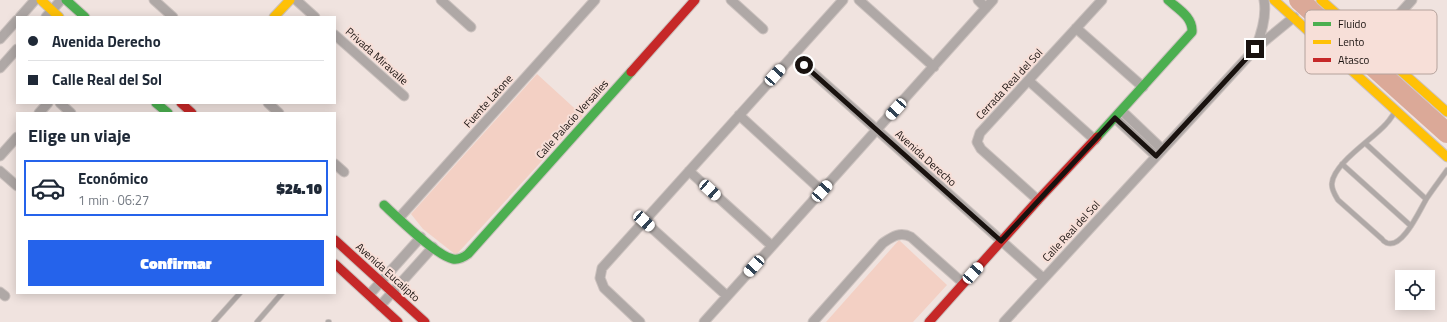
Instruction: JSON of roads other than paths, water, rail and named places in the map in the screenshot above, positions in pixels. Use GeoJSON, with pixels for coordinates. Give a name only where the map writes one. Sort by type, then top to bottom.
{"type":"FeatureCollection","features":[{"type":"Feature","properties":{"kind":"street"},"geometry":{"type":"LineString","coordinates":[[21,16],[35,0]]}},
{"type":"Feature","properties":{"kind":"street"},"geometry":{"type":"LineString","coordinates":[[41,0],[49,14],[61,0]]}},
{"type":"Feature","properties":{"kind":"street"},"geometry":{"type":"LineString","coordinates":[[66,0],[84,16]]}},
{"type":"Feature","properties":{"kind":"street"},"geometry":{"type":"LineString","coordinates":[[154,0],[172,16]]}},
{"type":"Feature","properties":{"kind":"street"},"geometry":{"type":"LineString","coordinates":[[275,16],[290,0]]}},
{"type":"Feature","properties":{"kind":"street"},"geometry":{"type":"LineString","coordinates":[[296,0],[314,16]]}},
{"type":"Feature","properties":{"kind":"street"},"geometry":{"type":"LineString","coordinates":[[441,0],[471,27]]}},
{"type":"Feature","properties":{"kind":"street","name":"Fuente Latone"},"geometry":{"type":"LineString","coordinates":[[399,218],[595,0]]}},
{"type":"Feature","properties":{"kind":"street","name":"Calle Palacio Versalles"},"geometry":{"type":"LineString","coordinates":[[433,247],[452,259],[462,258],[468,254],[695,0]]}},
{"type":"Feature","properties":{"kind":"street"},"geometry":{"type":"LineString","coordinates":[[731,0],[763,29]]}},
{"type":"Feature","properties":{"kind":"street"},"geometry":{"type":"LineString","coordinates":[[640,322],[604,288],[600,278],[602,268],[843,0]]}},
{"type":"Feature","properties":{"kind":"street"},"geometry":{"type":"LineString","coordinates":[[859,0],[934,67]]}},
{"type":"Feature","properties":{"kind":"street"},"geometry":{"type":"LineString","coordinates":[[978,0],[986,8]]}},
{"type":"Feature","properties":{"kind":"street"},"geometry":{"type":"LineString","coordinates":[[704,322],[993,0]]}},
{"type":"Feature","properties":{"kind":"street","name":"Cerrada Real del Sol"},"geometry":{"type":"LineString","coordinates":[[1038,200],[981,149],[977,142],[980,134],[1102,0]]}},
{"type":"Feature","properties":{"kind":"street"},"geometry":{"type":"LineString","coordinates":[[929,322],[1038,200],[1095,140],[1192,32],[1193,27],[1190,21],[1168,0]]}},
{"type":"Feature","properties":{"kind":"street","name":"Calle Real del Sol"},"geometry":{"type":"LineString","coordinates":[[1255,49],[1261,35],[1264,20],[1264,0]]}},
{"type":"Feature","properties":{"kind":"street"},"geometry":{"type":"LineString","coordinates":[[1274,0],[1305,28]]}},
{"type":"Feature","properties":{"kind":"street"},"geometry":{"type":"LineString","coordinates":[[1321,0],[1328,3],[1336,10]]}},
{"type":"Feature","properties":{"kind":"street"},"geometry":{"type":"LineString","coordinates":[[1403,10],[1412,0]]}},
{"type":"Feature","properties":{"kind":"street","name":"Calle Real del Sol"},"geometry":{"type":"LineString","coordinates":[[1004,322],[1255,49],[1294,18]]}},
{"type":"Feature","properties":{"kind":"street"},"geometry":{"type":"LineString","coordinates":[[0,39],[16,22]]}},
{"type":"Feature","properties":{"kind":"street"},"geometry":{"type":"LineString","coordinates":[[1076,28],[1143,87]]}},
{"type":"Feature","properties":{"kind":"street","name":"Privada Miravalle"},"geometry":{"type":"LineString","coordinates":[[336,36],[404,96]]}},
{"type":"Feature","properties":{"kind":"street"},"geometry":{"type":"LineString","coordinates":[[0,68],[16,50]]}},
{"type":"Feature","properties":{"kind":"street","name":"Avenida Derecho"},"geometry":{"type":"LineString","coordinates":[[793,55],[1043,278]]}},
{"type":"Feature","properties":{"kind":"street"},"geometry":{"type":"LineString","coordinates":[[1356,74],[1447,157]]}},
{"type":"Feature","properties":{"kind":"street"},"geometry":{"type":"LineString","coordinates":[[1406,74],[1447,112]]}},
{"type":"Feature","properties":{"kind":"street"},"geometry":{"type":"LineString","coordinates":[[1029,81],[1095,140]]}},
{"type":"Feature","properties":{"kind":"street"},"geometry":{"type":"LineString","coordinates":[[40,112],[47,104]]}},
{"type":"Feature","properties":{"kind":"street"},"geometry":{"type":"LineString","coordinates":[[61,104],[70,112]]}},
{"type":"Feature","properties":{"kind":"street"},"geometry":{"type":"LineString","coordinates":[[157,104],[167,112]]}},
{"type":"Feature","properties":{"kind":"street"},"geometry":{"type":"LineString","coordinates":[[181,104],[190,112],[196,104]]}},
{"type":"Feature","properties":{"kind":"street"},"geometry":{"type":"LineString","coordinates":[[269,104],[278,112]]}},
{"type":"Feature","properties":{"kind":"street"},"geometry":{"type":"LineString","coordinates":[[1118,114],[1162,149]]}},
{"type":"Feature","properties":{"kind":"street"},"geometry":{"type":"LineString","coordinates":[[1118,114],[1156,156]]}},
{"type":"Feature","properties":{"kind":"street"},"geometry":{"type":"LineString","coordinates":[[739,116],[822,191]]}},
{"type":"Feature","properties":{"kind":"street"},"geometry":{"type":"LineString","coordinates":[[0,156],[16,138]]}},
{"type":"Feature","properties":{"kind":"street"},"geometry":{"type":"LineString","coordinates":[[336,165],[344,172]]}},
{"type":"Feature","properties":{"kind":"street"},"geometry":{"type":"LineString","coordinates":[[0,171],[16,185]]}},
{"type":"Feature","properties":{"kind":"street"},"geometry":{"type":"LineString","coordinates":[[689,171],[772,246]]}},
{"type":"Feature","properties":{"kind":"street"},"geometry":{"type":"LineString","coordinates":[[380,306],[433,247],[384,205]]}},
{"type":"Feature","properties":{"kind":"street"},"geometry":{"type":"LineString","coordinates":[[644,221],[727,296]]}},
{"type":"Feature","properties":{"kind":"street"},"geometry":{"type":"LineString","coordinates":[[813,322],[883,243],[900,234],[911,237],[963,284]]}},
{"type":"Feature","properties":{"kind":"street"},"geometry":{"type":"LineString","coordinates":[[369,295],[421,237]]}},
{"type":"Feature","properties":{"kind":"street","name":"Avenida Eucalipto"},"geometry":{"type":"LineString","coordinates":[[336,241],[426,322]]}},
{"type":"Feature","properties":{"kind":"street"},"geometry":{"type":"LineString","coordinates":[[336,265],[398,322]]}},
{"type":"Feature","properties":{"kind":"lane"},"geometry":{"type":"LineString","coordinates":[[1396,110],[1386,124],[1342,164],[1335,173],[1332,183],[1334,193],[1338,200],[1387,243],[1392,243],[1401,238],[1411,226],[1426,199],[1447,170]]}},
{"type":"Feature","properties":{"kind":"lane"},"geometry":{"type":"LineString","coordinates":[[1365,143],[1426,199]]}},
{"type":"Feature","properties":{"kind":"lane"},"geometry":{"type":"LineString","coordinates":[[1342,164],[1411,226]]}},
{"type":"Feature","properties":{"kind":"lane"},"geometry":{"type":"LineString","coordinates":[[214,322],[239,294]]}},
{"type":"Feature","properties":{"kind":"lane"},"geometry":{"type":"LineString","coordinates":[[257,322],[281,294]]}},
{"type":"Feature","properties":{"kind":"waterway"},"geometry":{"type":"LineString","coordinates":[[1299,0],[1310,10]]}},
{"type":"Feature","properties":{"kind":"waterway"},"geometry":{"type":"LineString","coordinates":[[1381,74],[1447,133]]}}]}
